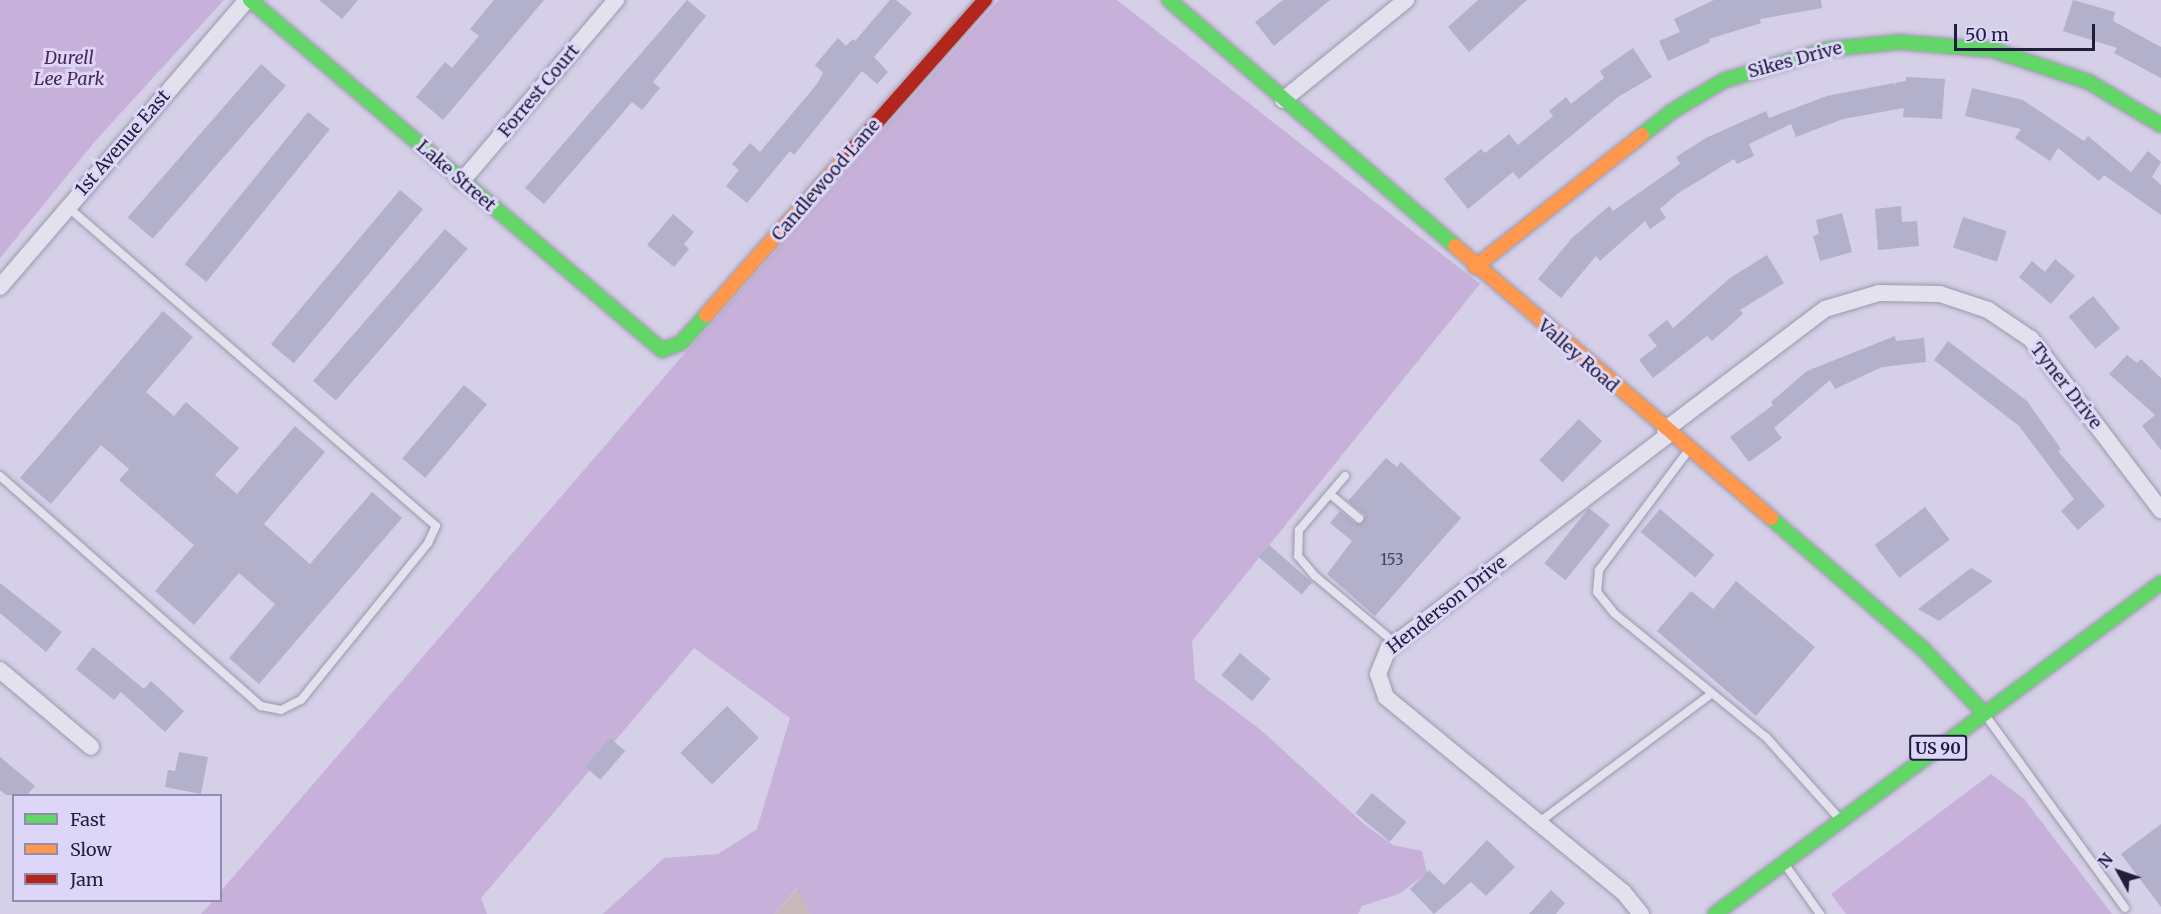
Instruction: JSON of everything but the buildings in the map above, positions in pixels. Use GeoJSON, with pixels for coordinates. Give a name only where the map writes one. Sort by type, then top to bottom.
{"type":"FeatureCollection","features":[{"type":"Feature","properties":{"kind":"street","name":"Lake Street"},"geometry":{"type":"LineString","coordinates":[[249,0],[662,350]]}},
{"type":"Feature","properties":{"kind":"street","name":"1st Avenue East"},"geometry":{"type":"LineString","coordinates":[[0,287],[249,0]]}},
{"type":"Feature","properties":{"kind":"street","name":"Forrest Court"},"geometry":{"type":"LineString","coordinates":[[462,181],[616,0]]}},
{"type":"Feature","properties":{"kind":"street","name":"Candlewood Lane"},"geometry":{"type":"LineString","coordinates":[[662,350],[681,344],[985,0]]}},
{"type":"Feature","properties":{"kind":"street","name":"Valley Road"},"geometry":{"type":"LineString","coordinates":[[1169,0],[1475,267],[1923,649],[1984,713]]}},
{"type":"Feature","properties":{"kind":"street"},"geometry":{"type":"LineString","coordinates":[[1283,100],[1406,0]]}},
{"type":"Feature","properties":{"kind":"street","name":"Sikes Drive"},"geometry":{"type":"LineString","coordinates":[[1475,267],[1671,112],[1725,80],[1783,60],[1829,49],[1900,42],[1993,50],[2089,82],[2161,125]]}},
{"type":"Feature","properties":{"kind":"street","name":"Tyner Drive"},"geometry":{"type":"LineString","coordinates":[[1667,432],[1825,309],[1879,293],[1940,294],[1988,310],[2031,339],[2161,510]]}},
{"type":"Feature","properties":{"kind":"street","name":"Henderson Drive"},"geometry":{"type":"LineString","coordinates":[[1641,914],[1623,892],[1386,697],[1380,681],[1379,664],[1395,643],[1667,432]]}},
{"type":"Feature","properties":{"kind":"street","name":"US 90"},"geometry":{"type":"LineString","coordinates":[[1715,914],[2161,583]]}},
{"type":"Feature","properties":{"kind":"street"},"geometry":{"type":"LineString","coordinates":[[0,670],[91,747]]}},
{"type":"Feature","properties":{"kind":"lane"},"geometry":{"type":"LineString","coordinates":[[0,476],[261,705],[281,710],[301,700],[428,543],[436,526],[68,207]]}},
{"type":"Feature","properties":{"kind":"lane"},"geometry":{"type":"LineString","coordinates":[[1689,450],[1599,570],[1597,592],[1615,614],[1710,695],[1766,737],[1841,820]]}},
{"type":"Feature","properties":{"kind":"lane"},"geometry":{"type":"LineString","coordinates":[[1345,476],[1299,530],[1298,556],[1315,576],[1395,643]]}},
{"type":"Feature","properties":{"kind":"lane"},"geometry":{"type":"LineString","coordinates":[[1330,494],[1359,518]]}},
{"type":"Feature","properties":{"kind":"lane"},"geometry":{"type":"LineString","coordinates":[[1538,823],[1710,695]]}},
{"type":"Feature","properties":{"kind":"lane"},"geometry":{"type":"LineString","coordinates":[[1984,713],[2125,908]]}},
{"type":"Feature","properties":{"kind":"lane"},"geometry":{"type":"LineString","coordinates":[[1784,863],[1820,914]]}},
{"type":"Feature","properties":{"kind":"green space","name":"Durell Lee Park"},"geometry":{"type":"Polygon","coordinates":[[[0,0],[224,0],[97,139],[0,258],[0,0]]]}},
{"type":"Feature","properties":{"kind":"green space"},"geometry":{"type":"Polygon","coordinates":[[[999,0],[1117,0],[1480,284],[1192,641],[1195,680],[1262,731],[1364,824],[1393,845],[1422,851],[1427,873],[1399,894],[1362,906],[1358,914],[810,914],[797,888],[775,914],[603,914],[664,858],[718,854],[757,829],[790,718],[694,648],[481,898],[487,914],[201,914],[212,902],[222,902],[222,890],[678,361],[999,0]]]}},
{"type":"Feature","properties":{"kind":"green space"},"geometry":{"type":"Polygon","coordinates":[[[1991,774],[2024,799],[2112,914],[1846,914],[1831,894],[1991,774]]]}},
{"type":"Feature","properties":{"kind":"shaded area"},"geometry":{"type":"Polygon","coordinates":[[[798,888],[810,914],[775,914],[798,888]]]}},
{"type":"Feature","properties":{"kind":"traffic: fast"},"geometry":{"type":"LineString","coordinates":[[250,0],[662,350],[681,343],[706,315]]}},
{"type":"Feature","properties":{"kind":"traffic: fast"},"geometry":{"type":"LineString","coordinates":[[1169,0],[1455,246]]}},
{"type":"Feature","properties":{"kind":"traffic: fast"},"geometry":{"type":"LineString","coordinates":[[1642,135],[1671,112],[1725,80],[1829,49],[1900,42],[1993,50],[2089,82],[2161,125]]}},
{"type":"Feature","properties":{"kind":"traffic: fast"},"geometry":{"type":"LineString","coordinates":[[1771,518],[1923,649],[1984,713]]}},
{"type":"Feature","properties":{"kind":"traffic: fast"},"geometry":{"type":"LineString","coordinates":[[1715,914],[2161,583]]}},
{"type":"Feature","properties":{"kind":"traffic: slow"},"geometry":{"type":"LineString","coordinates":[[1475,267],[1642,135]]}},
{"type":"Feature","properties":{"kind":"traffic: slow"},"geometry":{"type":"LineString","coordinates":[[706,315],[846,157]]}},
{"type":"Feature","properties":{"kind":"traffic: slow"},"geometry":{"type":"LineString","coordinates":[[1455,246],[1771,518]]}},
{"type":"Feature","properties":{"kind":"traffic: jam"},"geometry":{"type":"LineString","coordinates":[[846,157],[985,0]]}}]}
